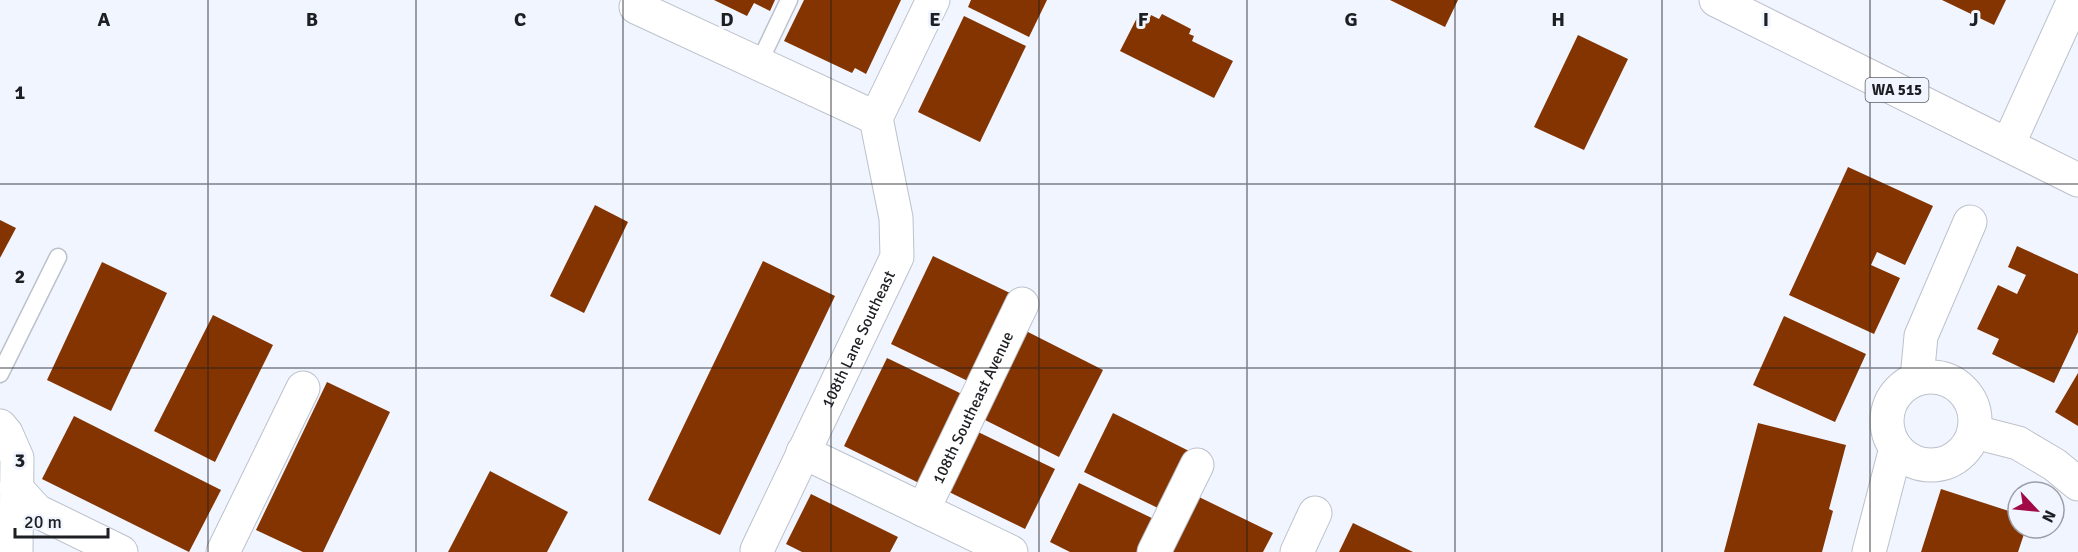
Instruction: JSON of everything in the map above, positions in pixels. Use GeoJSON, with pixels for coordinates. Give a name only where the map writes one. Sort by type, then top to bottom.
{"type":"FeatureCollection","features":[{"type":"Feature","properties":{"kind":"street"},"geometry":{"type":"LineString","coordinates":[[638,4],[876,118],[933,0]]}},
{"type":"Feature","properties":{"kind":"street","name":"WA 515"},"geometry":{"type":"LineString","coordinates":[[1716,0],[2078,180]]}},
{"type":"Feature","properties":{"kind":"street"},"geometry":{"type":"LineString","coordinates":[[2008,145],[2074,0]]}},
{"type":"Feature","properties":{"kind":"street","name":"108th Lane Southeast"},"geometry":{"type":"LineString","coordinates":[[760,551],[803,452],[897,256],[896,218],[876,118]]}},
{"type":"Feature","properties":{"kind":"street"},"geometry":{"type":"LineString","coordinates":[[1917,378],[1921,336],[1970,222]]}},
{"type":"Feature","properties":{"kind":"street","name":"108th Southeast Avenue"},"geometry":{"type":"LineString","coordinates":[[923,510],[1022,304]]}},
{"type":"Feature","properties":{"kind":"street"},"geometry":{"type":"LineString","coordinates":[[1930,376],[1944,378],[1956,384],[1966,393],[1975,411],[1975,432],[1969,445],[1960,456],[1947,463],[1933,466],[1912,461],[1896,448],[1889,436],[1888,408],[1904,385],[1917,378],[1930,376]]}},
{"type":"Feature","properties":{"kind":"street"},"geometry":{"type":"LineString","coordinates":[[223,552],[303,387]]}},
{"type":"Feature","properties":{"kind":"street"},"geometry":{"type":"LineString","coordinates":[[0,426],[6,433],[17,458],[16,552]]}},
{"type":"Feature","properties":{"kind":"street"},"geometry":{"type":"LineString","coordinates":[[1975,432],[2018,443],[2055,465],[2078,484]]}},
{"type":"Feature","properties":{"kind":"street"},"geometry":{"type":"LineString","coordinates":[[1869,552],[1896,448]]}},
{"type":"Feature","properties":{"kind":"street"},"geometry":{"type":"LineString","coordinates":[[803,452],[1011,552]]}},
{"type":"Feature","properties":{"kind":"street"},"geometry":{"type":"LineString","coordinates":[[1154,552],[1197,465]]}},
{"type":"Feature","properties":{"kind":"street"},"geometry":{"type":"LineString","coordinates":[[16,488],[37,511],[121,552]]}},
{"type":"Feature","properties":{"kind":"street"},"geometry":{"type":"LineString","coordinates":[[1297,552],[1315,513]]}},
{"type":"Feature","properties":{"kind":"lane"},"geometry":{"type":"LineString","coordinates":[[759,63],[789,0]]}},
{"type":"Feature","properties":{"kind":"lane"},"geometry":{"type":"LineString","coordinates":[[0,374],[58,257]]}},
{"type":"Feature","properties":{"kind":"building"},"geometry":{"type":"Polygon","coordinates":[[[714,0],[775,0],[770,11],[754,3],[747,16],[714,0]]]}},
{"type":"Feature","properties":{"kind":"building"},"geometry":{"type":"Polygon","coordinates":[[[804,0],[901,0],[866,74],[855,68],[852,73],[784,41],[804,0]]]}},
{"type":"Feature","properties":{"kind":"building"},"geometry":{"type":"Polygon","coordinates":[[[971,0],[1047,0],[1029,37],[968,7],[971,0]]]}},
{"type":"Feature","properties":{"kind":"building"},"geometry":{"type":"Polygon","coordinates":[[[1390,0],[1458,0],[1445,27],[1390,0]]]}},
{"type":"Feature","properties":{"kind":"building"},"geometry":{"type":"Polygon","coordinates":[[[1942,0],[2006,0],[1994,25],[1942,0]]]}},
{"type":"Feature","properties":{"kind":"building"},"geometry":{"type":"Polygon","coordinates":[[[1141,10],[1159,19],[1162,14],[1191,29],[1189,34],[1194,36],[1192,41],[1233,61],[1214,98],[1120,51],[1141,10]]]}},
{"type":"Feature","properties":{"kind":"building"},"geometry":{"type":"Polygon","coordinates":[[[964,16],[1026,46],[980,142],[918,112],[964,16]]]}},
{"type":"Feature","properties":{"kind":"building"},"geometry":{"type":"Polygon","coordinates":[[[1578,35],[1628,59],[1584,150],[1534,127],[1578,35]]]}},
{"type":"Feature","properties":{"kind":"building"},"geometry":{"type":"Polygon","coordinates":[[[1848,167],[1933,206],[1905,265],[1877,252],[1871,265],[1900,278],[1874,334],[1789,295],[1848,167]]]}},
{"type":"Feature","properties":{"kind":"building"},"geometry":{"type":"Polygon","coordinates":[[[595,205],[628,222],[584,313],[550,296],[595,205]]]}},
{"type":"Feature","properties":{"kind":"building"},"geometry":{"type":"Polygon","coordinates":[[[0,220],[16,228],[0,258],[0,220]]]}},
{"type":"Feature","properties":{"kind":"building"},"geometry":{"type":"Polygon","coordinates":[[[2017,246],[2078,274],[2078,332],[2054,383],[1992,354],[1999,339],[1977,329],[1998,285],[2017,294],[2026,275],[2008,267],[2017,246]]]}},
{"type":"Feature","properties":{"kind":"building"},"geometry":{"type":"Polygon","coordinates":[[[933,256],[1012,294],[970,382],[891,344],[933,256]]]}},
{"type":"Feature","properties":{"kind":"building"},"geometry":{"type":"Polygon","coordinates":[[[763,261],[835,296],[720,535],[648,500],[763,261]]]}},
{"type":"Feature","properties":{"kind":"building"},"geometry":{"type":"Polygon","coordinates":[[[102,262],[167,293],[111,411],[47,380],[102,262]]]}},
{"type":"Feature","properties":{"kind":"building"},"geometry":{"type":"Polygon","coordinates":[[[213,315],[273,345],[215,462],[154,431],[213,315]]]}},
{"type":"Feature","properties":{"kind":"building"},"geometry":{"type":"Polygon","coordinates":[[[1784,316],[1866,354],[1835,422],[1753,385],[1784,316]]]}},
{"type":"Feature","properties":{"kind":"building"},"geometry":{"type":"Polygon","coordinates":[[[1024,330],[1103,370],[1059,457],[981,418],[1024,330]]]}},
{"type":"Feature","properties":{"kind":"building"},"geometry":{"type":"Polygon","coordinates":[[[887,358],[964,395],[921,484],[844,446],[887,358]]]}},
{"type":"Feature","properties":{"kind":"building"},"geometry":{"type":"Polygon","coordinates":[[[2078,373],[2078,426],[2055,412],[2078,373]]]}},
{"type":"Feature","properties":{"kind":"building"},"geometry":{"type":"Polygon","coordinates":[[[327,382],[390,412],[323,552],[303,552],[256,530],[327,382]]]}},
{"type":"Feature","properties":{"kind":"building"},"geometry":{"type":"Polygon","coordinates":[[[1113,413],[1191,452],[1162,510],[1084,472],[1113,413]]]}},
{"type":"Feature","properties":{"kind":"building"},"geometry":{"type":"Polygon","coordinates":[[[74,416],[221,490],[189,552],[42,479],[74,416]]]}},
{"type":"Feature","properties":{"kind":"building"},"geometry":{"type":"Polygon","coordinates":[[[1758,423],[1846,445],[1829,509],[1833,511],[1822,552],[1724,552],[1758,423]]]}},
{"type":"Feature","properties":{"kind":"building"},"geometry":{"type":"Polygon","coordinates":[[[976,431],[1055,469],[1025,529],[947,491],[976,431]]]}},
{"type":"Feature","properties":{"kind":"building"},"geometry":{"type":"Polygon","coordinates":[[[490,471],[568,512],[547,552],[448,552],[490,471]]]}},
{"type":"Feature","properties":{"kind":"building"},"geometry":{"type":"Polygon","coordinates":[[[1079,483],[1158,521],[1143,552],[1070,552],[1050,542],[1079,483]]]}},
{"type":"Feature","properties":{"kind":"building"},"geometry":{"type":"Polygon","coordinates":[[[1941,489],[2006,510],[2006,540],[2022,540],[2018,552],[1921,552],[1941,489]]]}},
{"type":"Feature","properties":{"kind":"building"},"geometry":{"type":"Polygon","coordinates":[[[811,494],[898,537],[890,552],[802,552],[786,544],[811,494]]]}},
{"type":"Feature","properties":{"kind":"building"},"geometry":{"type":"Polygon","coordinates":[[[1199,497],[1273,533],[1263,552],[1172,552],[1199,497]]]}},
{"type":"Feature","properties":{"kind":"building"},"geometry":{"type":"Polygon","coordinates":[[[1353,523],[1413,552],[1339,552],[1353,523]]]}}]}
